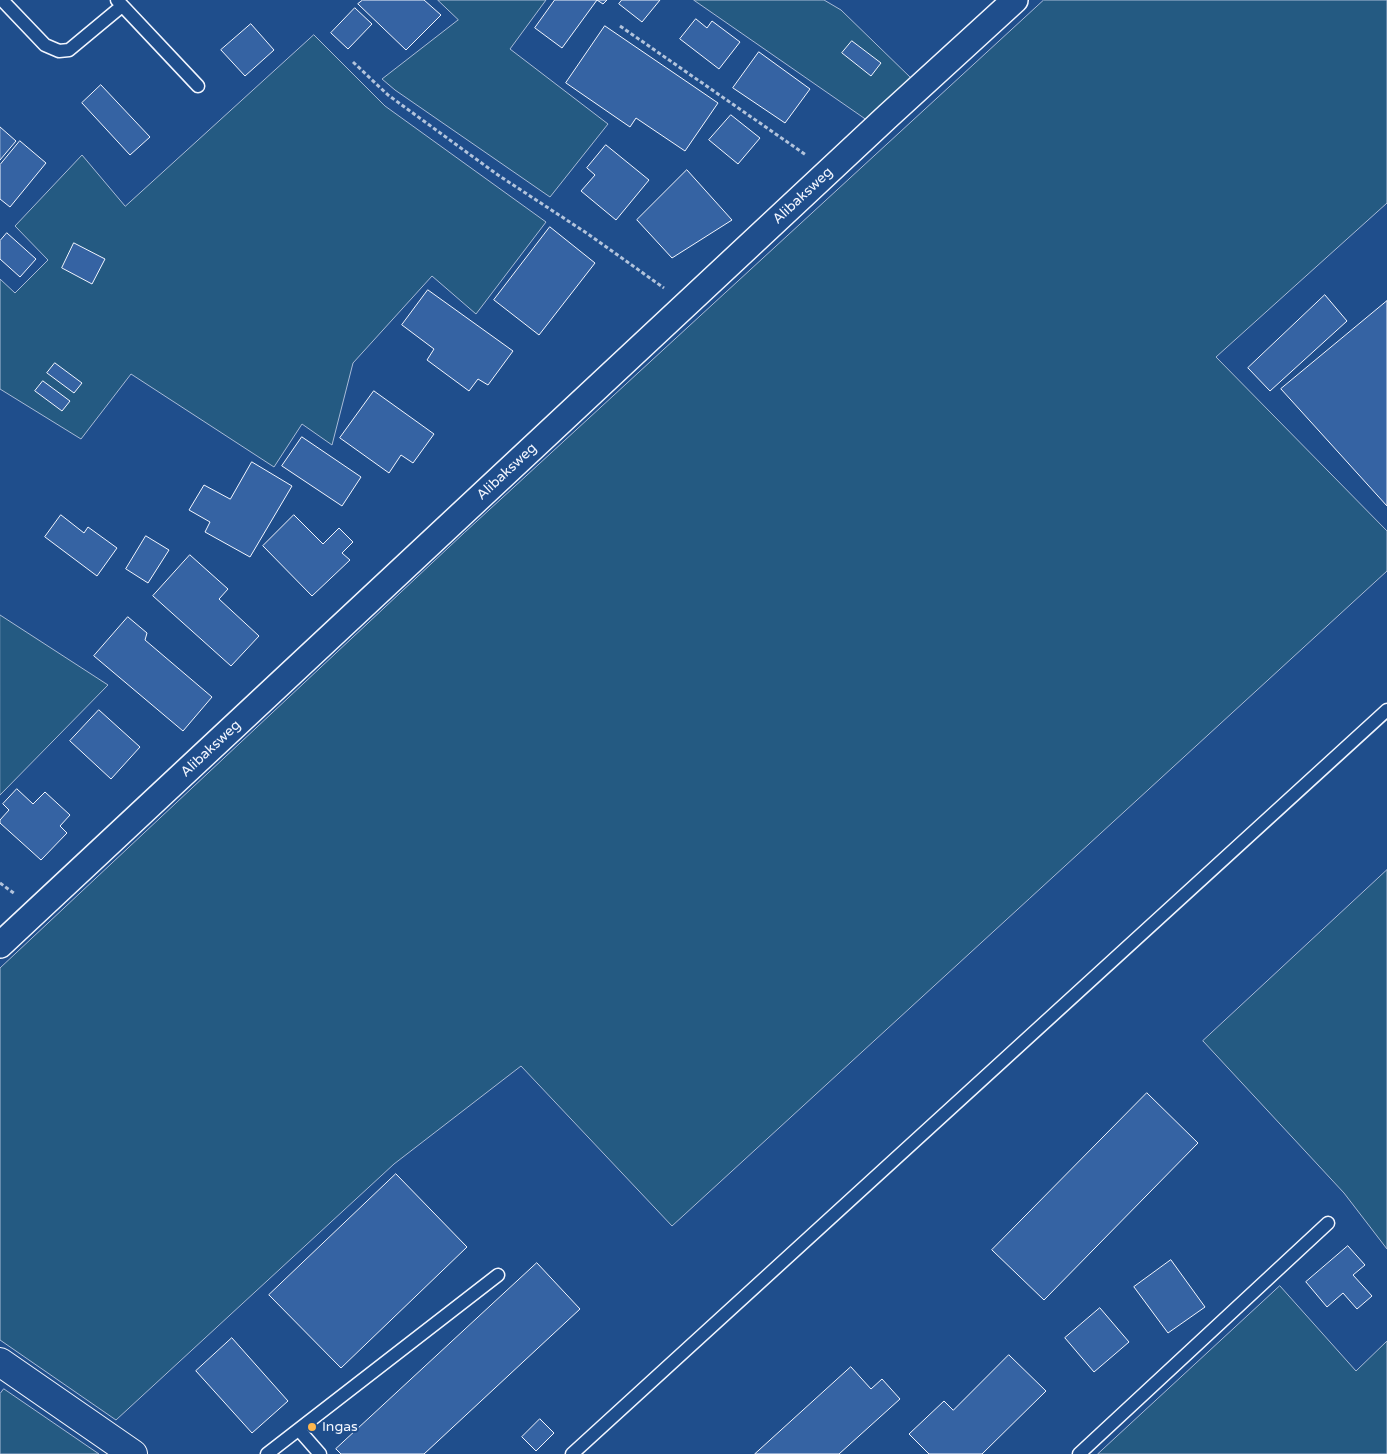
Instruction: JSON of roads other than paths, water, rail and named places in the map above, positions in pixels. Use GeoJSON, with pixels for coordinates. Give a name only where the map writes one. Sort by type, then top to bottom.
{"type":"FeatureCollection","features":[{"type":"Feature","properties":{"kind":"street","name":"Alibaksweg"},"geometry":{"type":"LineString","coordinates":[[0,945],[1014,0]]}},
{"type":"Feature","properties":{"kind":"street"},"geometry":{"type":"LineString","coordinates":[[3,1370],[133,1454]]}},
{"type":"Feature","properties":{"kind":"lane"},"geometry":{"type":"LineString","coordinates":[[2,0],[45,45],[59,51],[69,50],[120,3],[198,86]]}},
{"type":"Feature","properties":{"kind":"lane"},"geometry":{"type":"LineString","coordinates":[[572,1454],[1387,710]]}},
{"type":"Feature","properties":{"kind":"lane"},"geometry":{"type":"LineString","coordinates":[[1079,1454],[1328,1223]]}},
{"type":"Feature","properties":{"kind":"lane"},"geometry":{"type":"LineString","coordinates":[[267,1454],[498,1275]]}},
{"type":"Feature","properties":{"kind":"lane"},"geometry":{"type":"LineString","coordinates":[[299,1430],[320,1454]]}},
{"type":"Feature","properties":{"kind":"place","name":"Ingas"},"geometry":{"type":"Point","coordinates":[312,1427]}}]}
